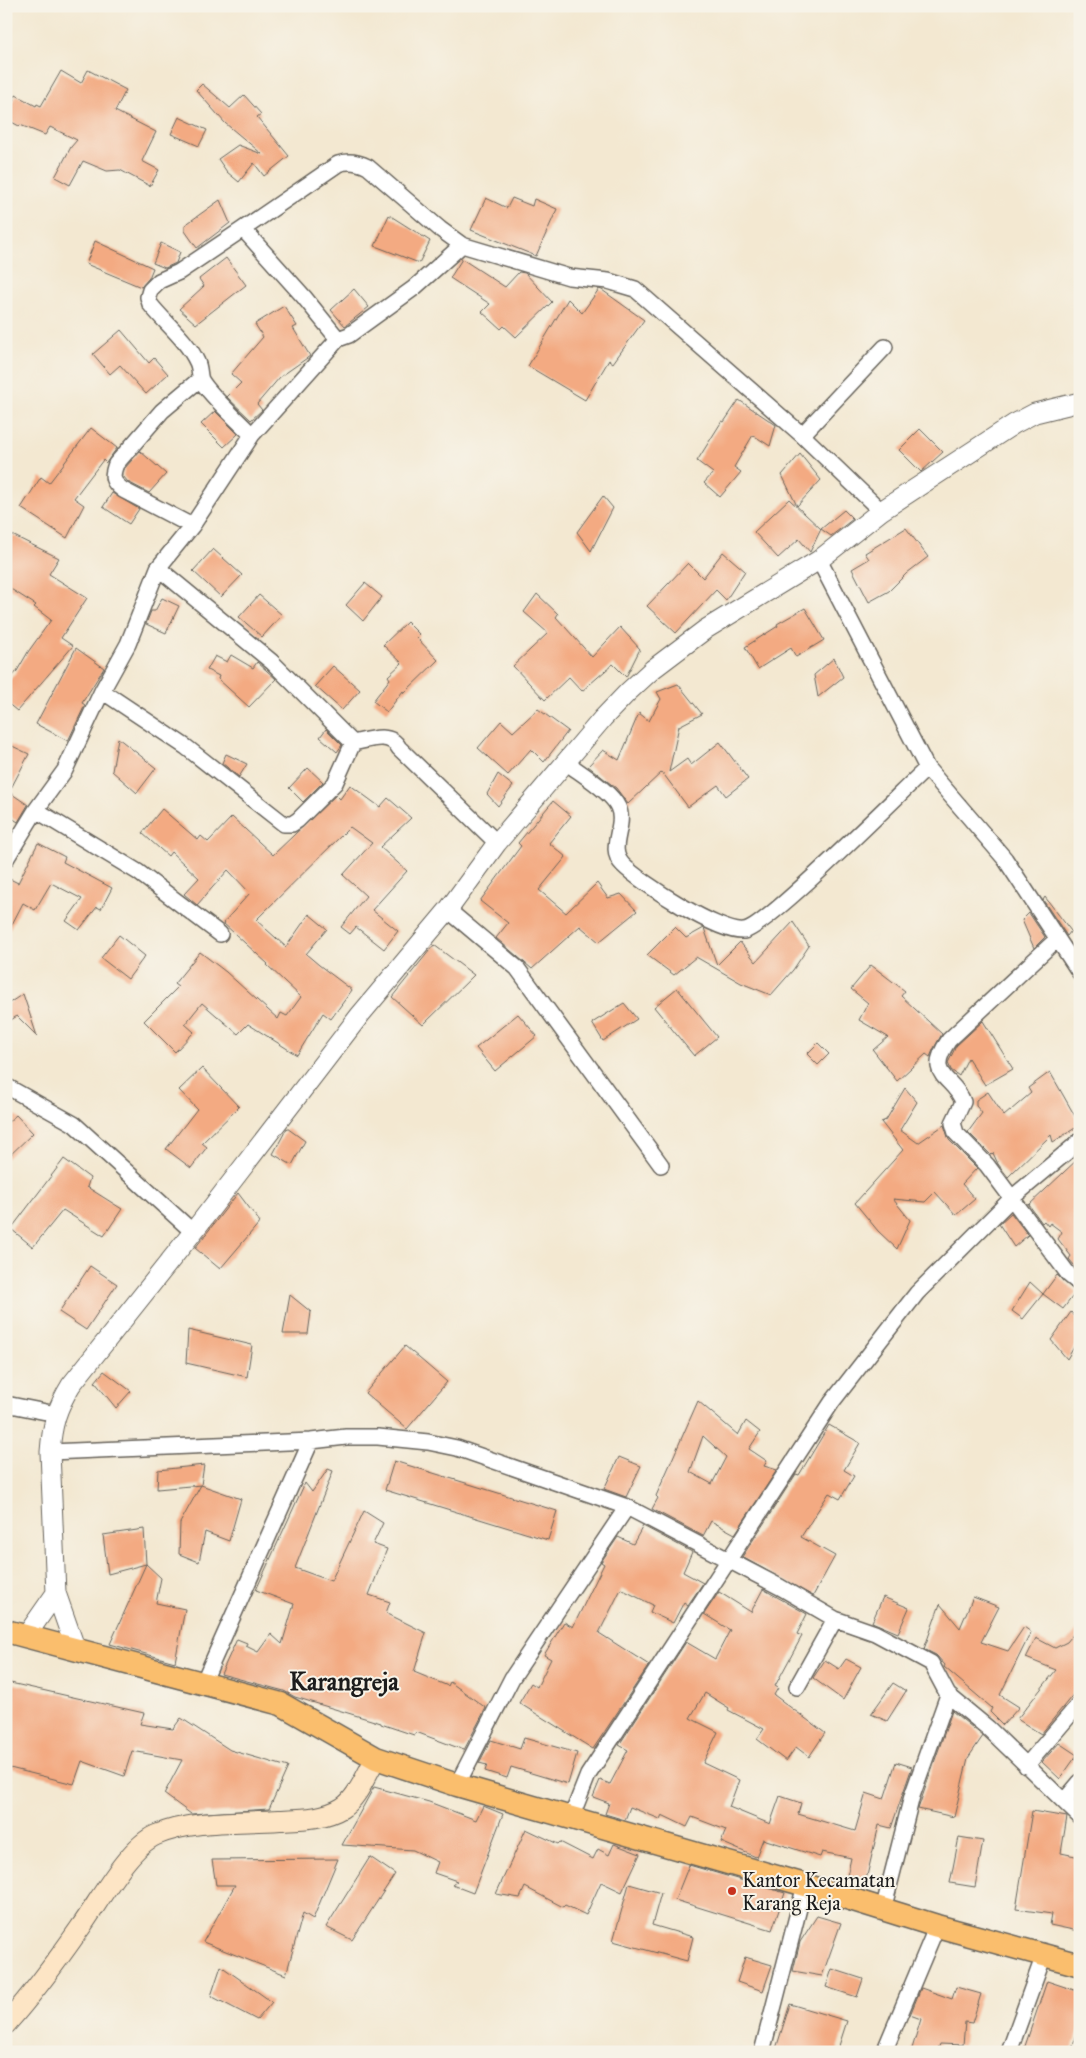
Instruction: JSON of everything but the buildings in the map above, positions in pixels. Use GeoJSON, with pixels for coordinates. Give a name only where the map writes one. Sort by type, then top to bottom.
{"type":"FeatureCollection","features":[{"type":"Feature","properties":{"kind":"main road"},"geometry":{"type":"LineString","coordinates":[[16,1634],[281,1704],[376,1758],[457,1785],[937,1926],[1080,1964]]}},
{"type":"Feature","properties":{"kind":"main road"},"geometry":{"type":"LineString","coordinates":[[6,2024],[53,1966],[126,1862],[149,1838],[203,1824],[310,1819],[330,1814],[343,1807],[353,1797],[376,1758]]}},
{"type":"Feature","properties":{"kind":"street"},"geometry":{"type":"LineString","coordinates":[[252,434],[200,379],[197,361],[188,347],[150,304],[148,297],[150,290],[159,281],[180,272],[333,167],[352,161],[368,167],[440,229],[462,245],[569,277],[608,281],[635,289],[802,435],[881,511]]}},
{"type":"Feature","properties":{"kind":"street"},"geometry":{"type":"LineString","coordinates":[[243,229],[304,297],[338,339]]}},
{"type":"Feature","properties":{"kind":"street"},"geometry":{"type":"LineString","coordinates":[[6,860],[36,810],[65,770],[102,691],[128,644],[158,568],[192,526],[252,434],[338,339],[349,335],[414,288],[462,245]]}},
{"type":"Feature","properties":{"kind":"street"},"geometry":{"type":"LineString","coordinates":[[802,435],[885,347]]}},
{"type":"Feature","properties":{"kind":"street"},"geometry":{"type":"LineString","coordinates":[[192,526],[123,490],[114,484],[112,480],[116,464],[162,411],[200,379]]}},
{"type":"Feature","properties":{"kind":"street"},"geometry":{"type":"LineString","coordinates":[[76,1650],[56,1593],[50,1452],[56,1414],[71,1384],[193,1232],[360,1015],[448,910],[497,843],[603,718],[653,669],[706,629],[819,560],[881,511],[1014,424],[1034,413],[1080,402]]}},
{"type":"Feature","properties":{"kind":"street"},"geometry":{"type":"LineString","coordinates":[[819,560],[928,768],[1006,859],[1056,940],[1080,973]]}},
{"type":"Feature","properties":{"kind":"street"},"geometry":{"type":"LineString","coordinates":[[158,568],[272,662],[353,743]]}},
{"type":"Feature","properties":{"kind":"street"},"geometry":{"type":"LineString","coordinates":[[102,691],[186,747],[278,821],[288,825],[298,820],[335,782],[353,743]]}},
{"type":"Feature","properties":{"kind":"street"},"geometry":{"type":"LineString","coordinates":[[353,743],[381,737],[392,740],[497,843]]}},
{"type":"Feature","properties":{"kind":"street"},"geometry":{"type":"LineString","coordinates":[[567,762],[612,798],[618,806],[621,815],[616,854],[622,864],[649,884],[708,921],[742,932],[751,930],[779,908],[928,768]]}},
{"type":"Feature","properties":{"kind":"street"},"geometry":{"type":"LineString","coordinates":[[36,810],[138,872],[220,934]]}},
{"type":"Feature","properties":{"kind":"street"},"geometry":{"type":"LineString","coordinates":[[448,910],[517,968],[661,1165]]}},
{"type":"Feature","properties":{"kind":"street"},"geometry":{"type":"LineString","coordinates":[[1056,940],[949,1040],[939,1063],[942,1076],[960,1094],[963,1102],[953,1123],[956,1133],[988,1166],[1069,1275],[1080,1284]]}},
{"type":"Feature","properties":{"kind":"street"},"geometry":{"type":"LineString","coordinates":[[6,1086],[74,1124],[193,1232]]}},
{"type":"Feature","properties":{"kind":"street"},"geometry":{"type":"LineString","coordinates":[[571,1818],[588,1775],[832,1402],[917,1293],[1013,1198],[1080,1141]]}},
{"type":"Feature","properties":{"kind":"street"},"geometry":{"type":"LineString","coordinates":[[6,1404],[56,1414]]}},
{"type":"Feature","properties":{"kind":"street"},"geometry":{"type":"LineString","coordinates":[[50,1452],[378,1437],[428,1442],[456,1448],[627,1507],[728,1559],[834,1619],[876,1633],[931,1663],[948,1695],[988,1728],[1080,1817]]}},
{"type":"Feature","properties":{"kind":"street"},"geometry":{"type":"LineString","coordinates":[[203,1683],[311,1441]]}},
{"type":"Feature","properties":{"kind":"street"},"geometry":{"type":"LineString","coordinates":[[457,1785],[512,1678],[627,1507]]}},
{"type":"Feature","properties":{"kind":"street"},"geometry":{"type":"LineString","coordinates":[[16,1634],[56,1593]]}},
{"type":"Feature","properties":{"kind":"street"},"geometry":{"type":"LineString","coordinates":[[797,1687],[834,1619]]}},
{"type":"Feature","properties":{"kind":"street"},"geometry":{"type":"LineString","coordinates":[[882,1910],[912,1796],[948,1695]]}},
{"type":"Feature","properties":{"kind":"street"},"geometry":{"type":"LineString","coordinates":[[1026,1766],[1080,1703]]}},
{"type":"Feature","properties":{"kind":"street"},"geometry":{"type":"LineString","coordinates":[[1064,1800],[1080,1782]]}},
{"type":"Feature","properties":{"kind":"street"},"geometry":{"type":"LineString","coordinates":[[762,2052],[805,1886]]}},
{"type":"Feature","properties":{"kind":"street"},"geometry":{"type":"LineString","coordinates":[[884,2052],[937,1926]]}},
{"type":"Feature","properties":{"kind":"street"},"geometry":{"type":"LineString","coordinates":[[1009,2052],[1044,1955]]}},
{"type":"Feature","properties":{"kind":"place","name":"Kantor Kecamatan Karang Reja"},"geometry":{"type":"Point","coordinates":[732,1891]}},
{"type":"Feature","properties":{"kind":"district","name":"Karangreja"},"geometry":{"type":"Point","coordinates":[344,1681]}}]}
